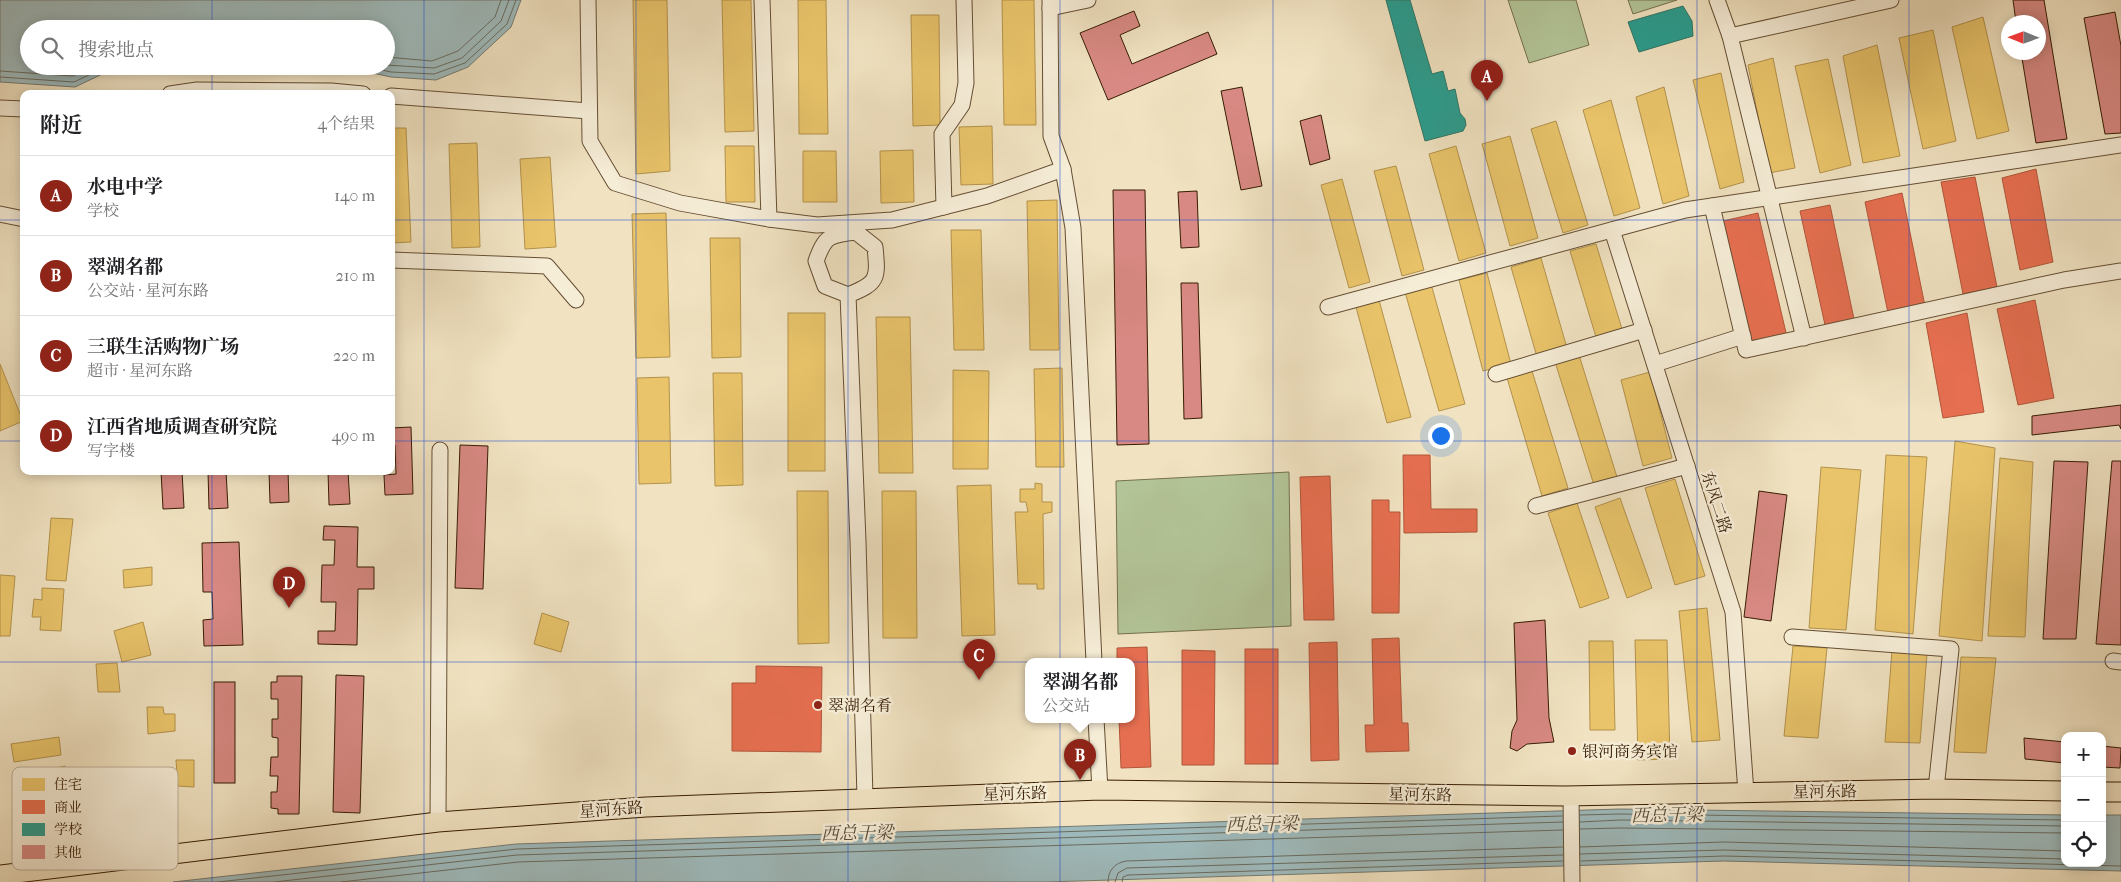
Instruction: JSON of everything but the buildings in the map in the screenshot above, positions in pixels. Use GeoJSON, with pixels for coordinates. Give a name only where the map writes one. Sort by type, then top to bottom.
{"type":"FeatureCollection","features":[{"type":"Feature","properties":{"kind":"main road","name":"星河东路"},"geometry":{"type":"LineString","coordinates":[[178,853],[438,822],[646,807],[1100,790],[1571,801],[1746,793],[1936,789],[2061,792]]}},
{"type":"Feature","properties":{"kind":"main road"},"geometry":{"type":"LineString","coordinates":[[2106,792],[2121,792]]}},
{"type":"Feature","properties":{"kind":"main road","name":"星河东路"},"geometry":{"type":"LineString","coordinates":[[0,875],[41,870]]}},
{"type":"Feature","properties":{"kind":"street"},"geometry":{"type":"LineString","coordinates":[[588,0],[590,142],[615,183],[680,203],[769,219],[817,225],[892,220],[987,196],[1063,168]]}},
{"type":"Feature","properties":{"kind":"street"},"geometry":{"type":"LineString","coordinates":[[762,0],[769,219]]}},
{"type":"Feature","properties":{"kind":"street"},"geometry":{"type":"LineString","coordinates":[[944,206],[942,134],[962,105],[966,82],[964,0]]}},
{"type":"Feature","properties":{"kind":"street"},"geometry":{"type":"LineString","coordinates":[[1088,0],[1050,4],[1051,136],[1063,168],[1073,228],[1094,658]]}},
{"type":"Feature","properties":{"kind":"street"},"geometry":{"type":"LineString","coordinates":[[1717,0],[1730,36],[1804,338]]}},
{"type":"Feature","properties":{"kind":"street"},"geometry":{"type":"LineString","coordinates":[[1730,36],[1891,0]]}},
{"type":"Feature","properties":{"kind":"street"},"geometry":{"type":"LineString","coordinates":[[395,96],[589,111]]}},
{"type":"Feature","properties":{"kind":"street"},"geometry":{"type":"LineString","coordinates":[[0,108],[20,109]]}},
{"type":"Feature","properties":{"kind":"street"},"geometry":{"type":"LineString","coordinates":[[1328,306],[1685,210],[2121,145]]}},
{"type":"Feature","properties":{"kind":"street"},"geometry":{"type":"LineString","coordinates":[[1712,206],[1746,350],[2064,280],[2121,271]]}},
{"type":"Feature","properties":{"kind":"street"},"geometry":{"type":"LineString","coordinates":[[0,214],[20,218]]}},
{"type":"Feature","properties":{"kind":"street","name":"东风二路"},"geometry":{"type":"LineString","coordinates":[[1612,230],[1733,612],[1746,793]]}},
{"type":"Feature","properties":{"kind":"street"},"geometry":{"type":"LineString","coordinates":[[856,232],[875,248],[877,273],[867,288],[848,295],[825,286],[816,262],[822,244],[832,235],[856,232]]}},
{"type":"Feature","properties":{"kind":"street"},"geometry":{"type":"LineString","coordinates":[[395,260],[547,266],[576,300]]}},
{"type":"Feature","properties":{"kind":"street"},"geometry":{"type":"LineString","coordinates":[[848,295],[858,541],[864,798]]}},
{"type":"Feature","properties":{"kind":"street"},"geometry":{"type":"LineString","coordinates":[[1496,374],[1644,330]]}},
{"type":"Feature","properties":{"kind":"street"},"geometry":{"type":"LineString","coordinates":[[1655,364],[1743,336]]}},
{"type":"Feature","properties":{"kind":"street"},"geometry":{"type":"LineString","coordinates":[[438,822],[440,450]]}},
{"type":"Feature","properties":{"kind":"street"},"geometry":{"type":"LineString","coordinates":[[1536,506],[1687,466]]}},
{"type":"Feature","properties":{"kind":"street"},"geometry":{"type":"LineString","coordinates":[[1792,638],[1951,649],[1936,789]]}},
{"type":"Feature","properties":{"kind":"street"},"geometry":{"type":"LineString","coordinates":[[1096,723],[1100,790]]}},
{"type":"Feature","properties":{"kind":"street"},"geometry":{"type":"LineString","coordinates":[[1571,801],[1572,882]]}},
{"type":"Feature","properties":{"kind":"green space"},"geometry":{"type":"Polygon","coordinates":[[[1508,0],[1576,0],[1589,45],[1529,63],[1508,0]]]}},
{"type":"Feature","properties":{"kind":"green space"},"geometry":{"type":"Polygon","coordinates":[[[1628,0],[1677,0],[1633,14],[1628,0]]]}},
{"type":"Feature","properties":{"kind":"green space"},"geometry":{"type":"Polygon","coordinates":[[[1289,472],[1291,626],[1118,634],[1116,481],[1289,472]]]}},
{"type":"Feature","properties":{"kind":"water"},"geometry":{"type":"Polygon","coordinates":[[[0,0],[521,0],[511,27],[468,67],[436,80],[382,75],[395,75],[395,20],[20,20],[20,75],[100,75],[75,87],[0,82],[0,0]]]}},
{"type":"Feature","properties":{"kind":"water","name":"西总干梁"},"geometry":{"type":"Polygon","coordinates":[[[1620,809],[2061,815],[2061,867],[2106,867],[2106,815],[2121,815],[2121,871],[1724,861],[1046,882],[173,882],[516,844],[1620,809]]]}},
{"type":"Feature","properties":{"kind":"place","name":"水电中学"},"geometry":{"type":"Point","coordinates":[1487,101]}},
{"type":"Feature","properties":{"kind":"place","name":"江西省地质调查研究院"},"geometry":{"type":"Point","coordinates":[289,608]}},
{"type":"Feature","properties":{"kind":"place","name":"三联生活购物广场"},"geometry":{"type":"Point","coordinates":[979,680]}},
{"type":"Feature","properties":{"kind":"place","name":"翠湖名肴"},"geometry":{"type":"Point","coordinates":[818,705]}},
{"type":"Feature","properties":{"kind":"place","name":"银河商务宾馆"},"geometry":{"type":"Point","coordinates":[1572,751]}},
{"type":"Feature","properties":{"kind":"place","name":"翠湖名都"},"geometry":{"type":"Point","coordinates":[1080,780]}}]}
